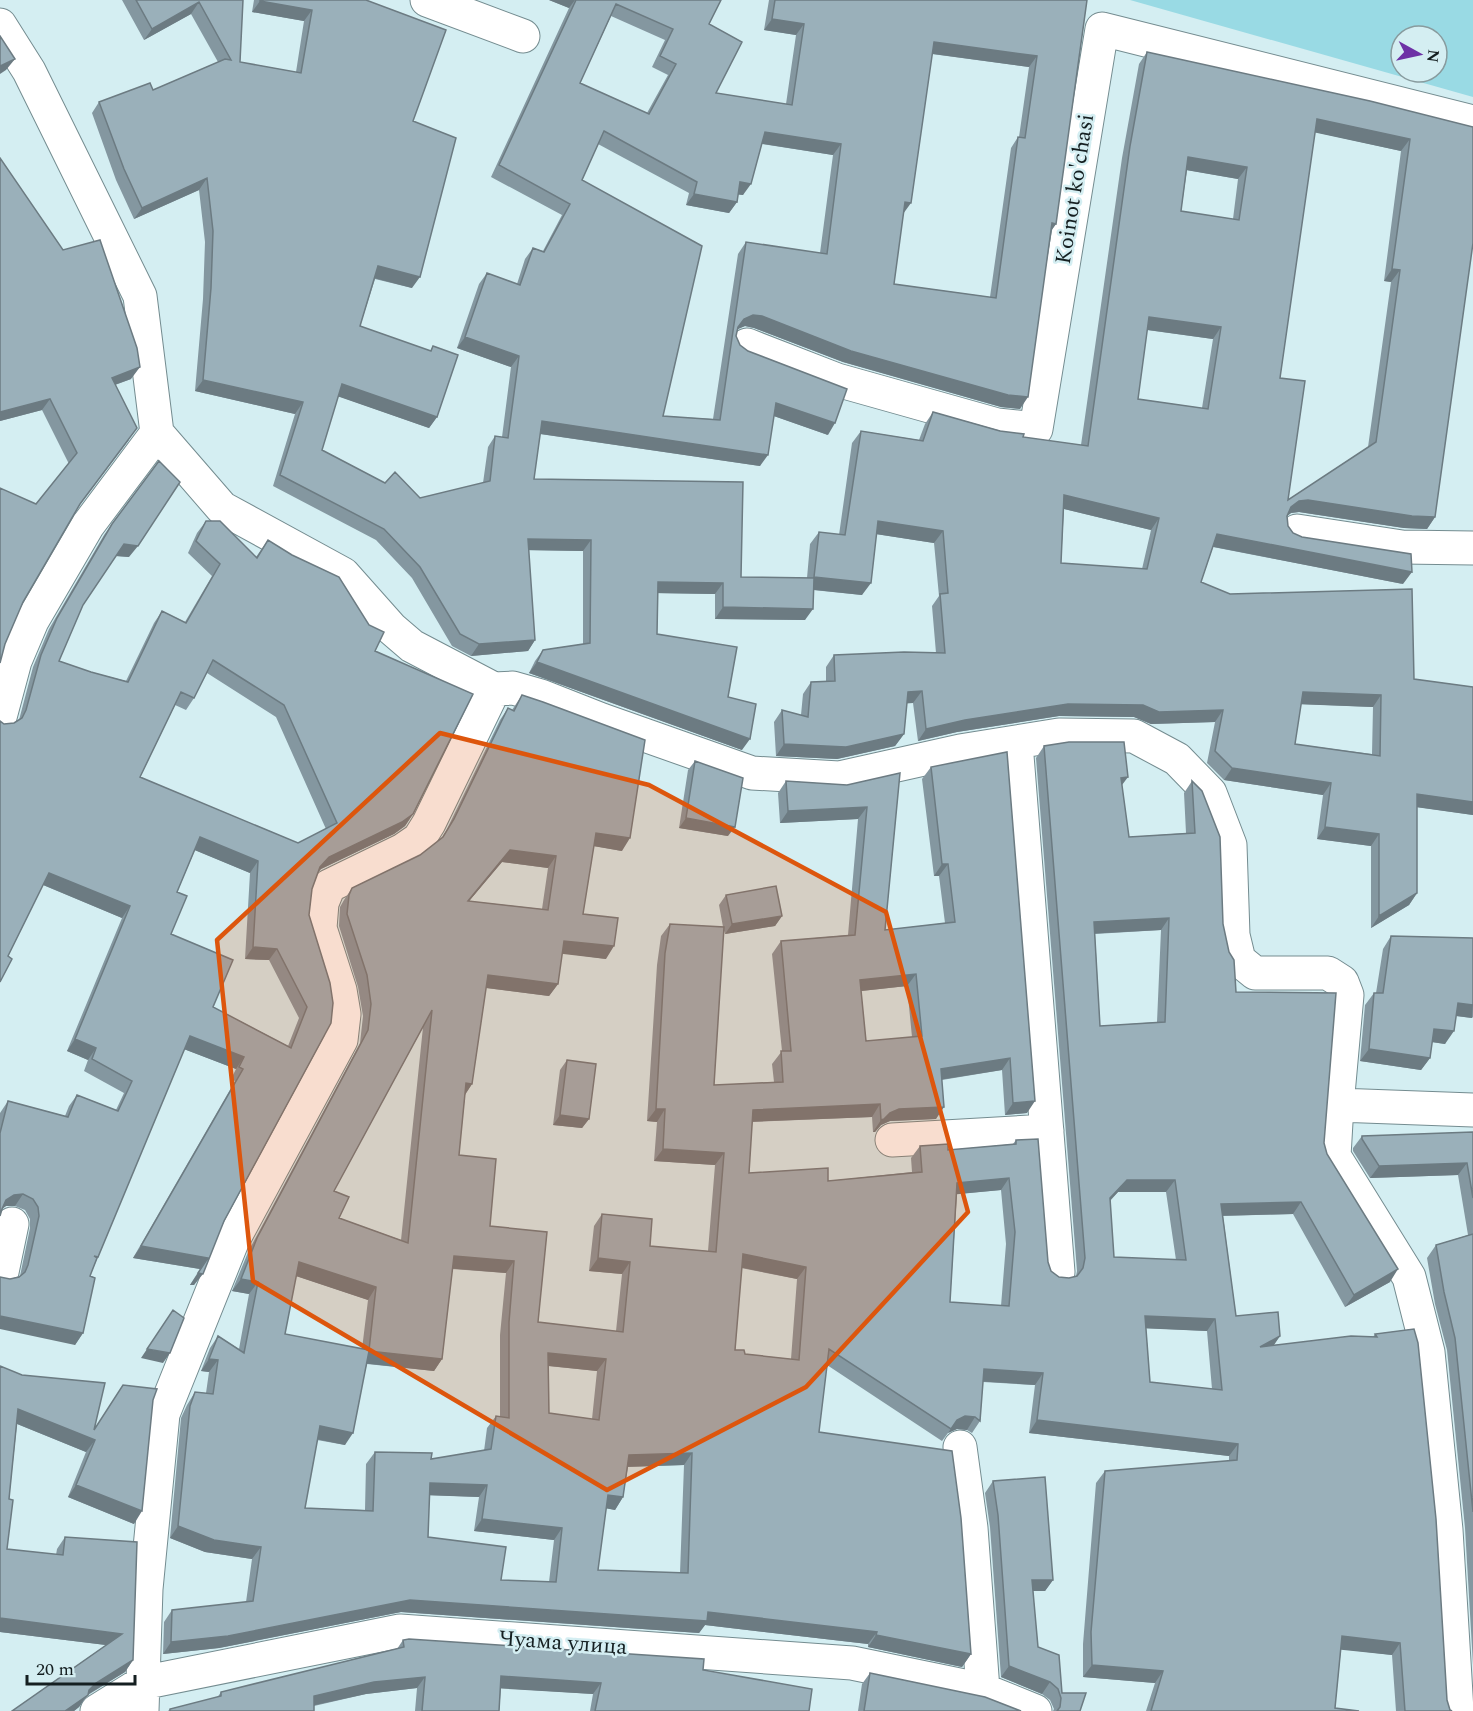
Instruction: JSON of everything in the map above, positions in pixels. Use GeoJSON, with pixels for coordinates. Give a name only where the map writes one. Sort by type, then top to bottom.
{"type":"FeatureCollection","features":[{"type":"Feature","properties":{"kind":"street"},"geometry":{"type":"LineString","coordinates":[[428,0],[523,36]]}},
{"type":"Feature","properties":{"kind":"street"},"geometry":{"type":"LineString","coordinates":[[0,25],[29,71],[140,296],[158,434],[222,508],[343,574],[362,593],[390,628],[412,646],[494,689],[513,688],[541,696],[752,773],[839,778],[960,751],[1059,735],[1134,736],[1177,759],[1210,793],[1230,845],[1233,935],[1239,960],[1254,973],[1328,973],[1342,982],[1347,995],[1334,1156],[1409,1277],[1428,1352],[1446,1530],[1457,1711]]}},
{"type":"Feature","properties":{"kind":"street","name":"Koinot ko'chasi"},"geometry":{"type":"LineString","coordinates":[[747,345],[837,380],[997,425],[1036,429],[1102,29],[1473,122]]}},
{"type":"Feature","properties":{"kind":"street"},"geometry":{"type":"LineString","coordinates":[[0,717],[15,661],[32,621],[88,525],[158,434]]}},
{"type":"Feature","properties":{"kind":"street"},"geometry":{"type":"LineString","coordinates":[[1297,531],[1402,547],[1473,548]]}},
{"type":"Feature","properties":{"kind":"street"},"geometry":{"type":"LineString","coordinates":[[142,1697],[146,1589],[163,1414],[232,1242],[340,1040],[344,1014],[340,990],[320,928],[322,903],[329,886],[403,850],[419,839],[494,689]]}},
{"type":"Feature","properties":{"kind":"street"},"geometry":{"type":"LineString","coordinates":[[1016,743],[1058,1272]]}},
{"type":"Feature","properties":{"kind":"street"},"geometry":{"type":"LineString","coordinates":[[1337,1105],[1473,1110]]}},
{"type":"Feature","properties":{"kind":"street"},"geometry":{"type":"LineString","coordinates":[[892,1140],[1047,1131]]}},
{"type":"Feature","properties":{"kind":"street"},"geometry":{"type":"LineString","coordinates":[[0,1272],[2,1272],[12,1224]]}},
{"type":"Feature","properties":{"kind":"street"},"geometry":{"type":"LineString","coordinates":[[960,1447],[971,1528],[982,1690]]}},
{"type":"Feature","properties":{"kind":"street","name":"Чуама улица"},"geometry":{"type":"LineString","coordinates":[[97,1711],[142,1697],[400,1631],[852,1663],[982,1690],[1035,1711]]}},
{"type":"Feature","properties":{"kind":"highlighted area"},"geometry":{"type":"Polygon","coordinates":[[[440,733],[649,785],[886,912],[968,1212],[806,1387],[607,1490],[253,1281],[217,940],[440,733]]]}},
{"type":"Feature","properties":{"kind":"shaded area"},"geometry":{"type":"Polygon","coordinates":[[[1130,0],[1473,0],[1473,97],[1427,84],[1449,84],[1449,24],[1389,24],[1389,73],[1130,0]]]}},
{"type":"Feature","properties":{"kind":"building"},"geometry":{"type":"Polygon","coordinates":[[[136,0],[243,0],[240,62],[301,73],[312,10],[260,0],[366,0],[446,30],[413,121],[456,138],[420,277],[378,266],[360,326],[431,351],[433,346],[458,355],[437,417],[342,384],[322,450],[385,483],[395,472],[420,498],[490,481],[495,436],[508,438],[519,356],[465,337],[487,273],[520,285],[533,248],[544,252],[570,204],[499,165],[576,0],[721,0],[709,24],[742,42],[716,93],[792,105],[804,24],[772,19],[775,0],[1087,0],[1056,224],[1052,223],[1028,397],[1008,395],[851,351],[762,316],[753,315],[744,319],[738,327],[736,336],[740,345],[748,351],[847,389],[835,423],[776,403],[768,455],[542,421],[534,479],[743,482],[741,577],[814,578],[813,609],[723,607],[723,583],[658,582],[657,634],[737,647],[728,697],[756,704],[750,739],[537,662],[543,650],[590,643],[591,540],[528,539],[535,640],[479,644],[460,634],[420,567],[384,529],[280,475],[303,402],[203,380],[211,288],[213,231],[207,178],[142,208],[124,169],[99,102],[150,83],[153,90],[225,59],[231,60],[199,2],[152,29],[136,0]],[[616,4],[580,83],[649,114],[676,64],[660,56],[673,29],[616,4]],[[934,42],[911,203],[905,202],[894,284],[996,298],[1018,137],[1025,138],[1037,56],[934,42]],[[604,131],[582,180],[702,246],[663,416],[720,420],[746,242],[827,254],[841,144],[765,132],[751,184],[740,182],[737,202],[694,194],[697,182],[604,131]]]}},
{"type":"Feature","properties":{"kind":"building"},"geometry":{"type":"Polygon","coordinates":[[[0,36],[15,59],[0,66],[0,36]]]}},
{"type":"Feature","properties":{"kind":"building"},"geometry":{"type":"Polygon","coordinates":[[[1147,52],[1370,101],[1473,127],[1473,243],[1435,517],[1412,516],[1308,500],[1299,501],[1291,507],[1287,516],[1288,526],[1293,533],[1302,537],[1411,554],[1412,572],[1217,534],[1201,582],[1230,594],[1412,589],[1414,679],[1473,687],[1473,802],[1417,794],[1417,893],[1379,916],[1379,834],[1325,827],[1331,783],[1232,768],[1215,751],[1223,710],[1159,712],[1143,705],[1068,704],[965,720],[926,729],[922,691],[908,692],[904,734],[846,747],[784,744],[782,710],[808,717],[811,682],[835,681],[834,655],[945,653],[940,594],[948,593],[943,531],[878,521],[871,583],[814,577],[819,532],[845,535],[861,431],[923,441],[933,412],[1000,431],[1024,434],[1023,437],[1088,446],[1130,146],[1147,52]],[[1317,119],[1280,378],[1305,381],[1288,500],[1376,442],[1400,270],[1392,269],[1410,139],[1317,119]],[[1188,157],[1181,211],[1239,220],[1247,167],[1188,157]],[[1149,317],[1138,399],[1208,409],[1221,327],[1149,317]],[[1064,495],[1061,563],[1147,569],[1159,518],[1064,495]],[[1303,692],[1295,744],[1380,756],[1381,695],[1303,692]]]}},
{"type":"Feature","properties":{"kind":"building"},"geometry":{"type":"Polygon","coordinates":[[[0,158],[63,250],[100,240],[137,348],[140,367],[112,378],[137,428],[80,504],[23,602],[5,644],[0,663],[0,488],[36,504],[77,453],[50,399],[0,412],[0,158]]]}},
{"type":"Feature","properties":{"kind":"building"},"geometry":{"type":"Polygon","coordinates":[[[159,461],[180,482],[138,546],[124,544],[83,605],[59,661],[128,682],[162,611],[186,623],[220,564],[196,541],[206,521],[220,521],[257,558],[268,540],[292,555],[339,577],[369,625],[384,632],[375,651],[473,694],[413,814],[402,822],[329,857],[320,867],[312,889],[309,915],[330,983],[333,1003],[331,1023],[224,1221],[203,1274],[198,1273],[208,1258],[141,1246],[243,1069],[239,1067],[244,1057],[190,1036],[98,1257],[94,1256],[97,1258],[90,1276],[95,1278],[83,1333],[0,1316],[0,1277],[10,1279],[19,1277],[25,1272],[39,1216],[38,1207],[33,1199],[23,1194],[14,1195],[6,1200],[0,1216],[0,1133],[8,1101],[68,1117],[77,1095],[118,1111],[132,1081],[92,1059],[96,1048],[75,1039],[130,906],[49,873],[8,956],[12,959],[0,982],[0,721],[4,724],[14,723],[22,718],[41,655],[57,618],[112,524],[159,461]],[[213,660],[194,698],[181,692],[140,777],[298,843],[337,823],[284,705],[213,660]],[[200,837],[177,892],[187,896],[171,934],[233,960],[213,1007],[291,1048],[307,1007],[277,949],[253,947],[258,861],[200,837]]]}},
{"type":"Feature","properties":{"kind":"building"},"geometry":{"type":"Polygon","coordinates":[[[522,695],[645,740],[630,838],[596,833],[583,914],[618,918],[614,946],[564,941],[558,984],[488,975],[472,1084],[466,1083],[459,1155],[496,1159],[490,1226],[547,1232],[538,1322],[623,1332],[630,1262],[598,1258],[602,1214],[652,1219],[650,1246],[716,1252],[724,1153],[663,1149],[665,1109],[656,1109],[665,953],[670,924],[724,927],[714,1085],[783,1082],[781,1051],[791,1051],[781,941],[855,935],[867,807],[788,811],[786,781],[847,785],[900,773],[885,930],[955,922],[948,864],[942,864],[931,767],[1007,752],[1035,1101],[1013,1103],[1010,1058],[941,1069],[944,1107],[899,1109],[881,1120],[880,1104],[753,1110],[749,1173],[828,1168],[828,1181],[922,1172],[920,1146],[948,1144],[948,1150],[1016,1144],[1016,1140],[1038,1139],[1048,1262],[1051,1271],[1059,1277],[1069,1278],[1077,1276],[1083,1268],[1085,1258],[1044,746],[1069,742],[1124,742],[1128,777],[1121,778],[1129,837],[1195,833],[1192,781],[1202,791],[1220,837],[1223,924],[1229,952],[1234,960],[1236,992],[1336,993],[1324,1143],[1327,1154],[1398,1269],[1354,1295],[1301,1202],[1221,1204],[1236,1316],[1278,1312],[1280,1336],[1260,1347],[1351,1336],[1377,1337],[1375,1334],[1414,1329],[1418,1343],[1436,1519],[1447,1700],[1452,1711],[1405,1711],[1400,1643],[1342,1636],[1335,1708],[1359,1711],[1151,1711],[1163,1671],[1092,1665],[1091,1632],[1105,1471],[1237,1460],[1238,1444],[1037,1420],[1043,1373],[984,1369],[980,1421],[975,1417],[965,1416],[957,1420],[951,1429],[829,1349],[819,1432],[952,1451],[961,1518],[971,1654],[876,1635],[877,1632],[708,1612],[707,1621],[410,1600],[228,1636],[171,1642],[172,1610],[253,1601],[261,1547],[214,1540],[178,1526],[190,1406],[195,1392],[213,1394],[218,1360],[209,1359],[218,1336],[244,1353],[258,1282],[241,1279],[257,1238],[368,1030],[371,1004],[367,975],[347,914],[349,895],[352,888],[420,855],[443,837],[508,708],[514,711],[522,695]],[[510,850],[468,901],[548,910],[556,856],[510,850]],[[1169,918],[1094,922],[1100,1026],[1165,1022],[1169,918]],[[916,974],[860,980],[866,1041],[922,1036],[916,974]],[[432,1010],[334,1191],[349,1197],[339,1218],[408,1243],[432,1010]],[[1009,1178],[957,1183],[950,1302],[1009,1306],[1015,1232],[1009,1178]],[[1127,1180],[1110,1198],[1114,1257],[1186,1260],[1175,1180],[1127,1180]],[[743,1254],[735,1350],[744,1350],[745,1354],[799,1360],[806,1267],[743,1254]],[[454,1256],[442,1359],[369,1351],[353,1433],[320,1426],[305,1508],[373,1511],[375,1452],[432,1453],[431,1459],[491,1449],[496,1416],[509,1418],[509,1322],[514,1261],[454,1256]],[[299,1262],[285,1334],[369,1350],[376,1287],[299,1262]],[[1145,1316],[1150,1382],[1222,1390],[1215,1319],[1145,1316]],[[548,1353],[549,1413],[599,1420],[606,1359],[548,1353]],[[692,1453],[629,1455],[623,1497],[608,1495],[598,1570],[688,1573],[692,1453]],[[430,1483],[428,1537],[506,1547],[501,1580],[556,1582],[562,1528],[482,1519],[487,1485],[430,1483]]]}},
{"type":"Feature","properties":{"kind":"building"},"geometry":{"type":"Polygon","coordinates":[[[695,761],[743,778],[735,827],[686,818],[695,761]]]}},
{"type":"Feature","properties":{"kind":"building"},"geometry":{"type":"Polygon","coordinates":[[[776,886],[782,916],[732,924],[726,895],[776,886]]]}},
{"type":"Feature","properties":{"kind":"building"},"geometry":{"type":"Polygon","coordinates":[[[1391,936],[1473,938],[1473,1005],[1458,1003],[1454,1031],[1434,1029],[1430,1058],[1369,1049],[1374,993],[1383,993],[1391,936]]]}},
{"type":"Feature","properties":{"kind":"building"},"geometry":{"type":"Polygon","coordinates":[[[567,1060],[596,1064],[589,1119],[560,1115],[567,1060]]]}},
{"type":"Feature","properties":{"kind":"building"},"geometry":{"type":"Polygon","coordinates":[[[1473,1132],[1473,1198],[1467,1163],[1379,1166],[1362,1139],[1362,1136],[1473,1132]]]}},
{"type":"Feature","properties":{"kind":"building"},"geometry":{"type":"Polygon","coordinates":[[[1473,1234],[1473,1512],[1455,1338],[1436,1245],[1473,1234]]]}},
{"type":"Feature","properties":{"kind":"building"},"geometry":{"type":"Polygon","coordinates":[[[173,1310],[184,1318],[170,1353],[147,1349],[173,1310]]]}},
{"type":"Feature","properties":{"kind":"building"},"geometry":{"type":"Polygon","coordinates":[[[0,1366],[22,1375],[105,1383],[94,1430],[123,1385],[157,1389],[153,1400],[142,1511],[76,1485],[95,1440],[18,1409],[9,1499],[13,1500],[7,1549],[63,1555],[65,1537],[137,1542],[133,1660],[96,1683],[89,1690],[88,1695],[65,1711],[12,1711],[122,1634],[0,1618],[0,1366]]]}},
{"type":"Feature","properties":{"kind":"building"},"geometry":{"type":"Polygon","coordinates":[[[1045,1477],[1053,1580],[1032,1580],[1038,1647],[1059,1655],[1062,1693],[1086,1693],[1080,1711],[1057,1711],[1061,1698],[1058,1689],[1050,1682],[1009,1666],[998,1515],[993,1481],[1045,1477]]]}},
{"type":"Feature","properties":{"kind":"building"},"geometry":{"type":"Polygon","coordinates":[[[403,1640],[704,1659],[703,1670],[812,1689],[809,1711],[595,1711],[601,1683],[501,1676],[499,1711],[422,1711],[425,1677],[374,1682],[314,1696],[314,1711],[170,1711],[170,1709],[221,1696],[221,1692],[404,1647],[403,1640]]]}},
{"type":"Feature","properties":{"kind":"building"},"geometry":{"type":"Polygon","coordinates":[[[870,1673],[985,1697],[1021,1711],[864,1711],[870,1673]]]}}]}
